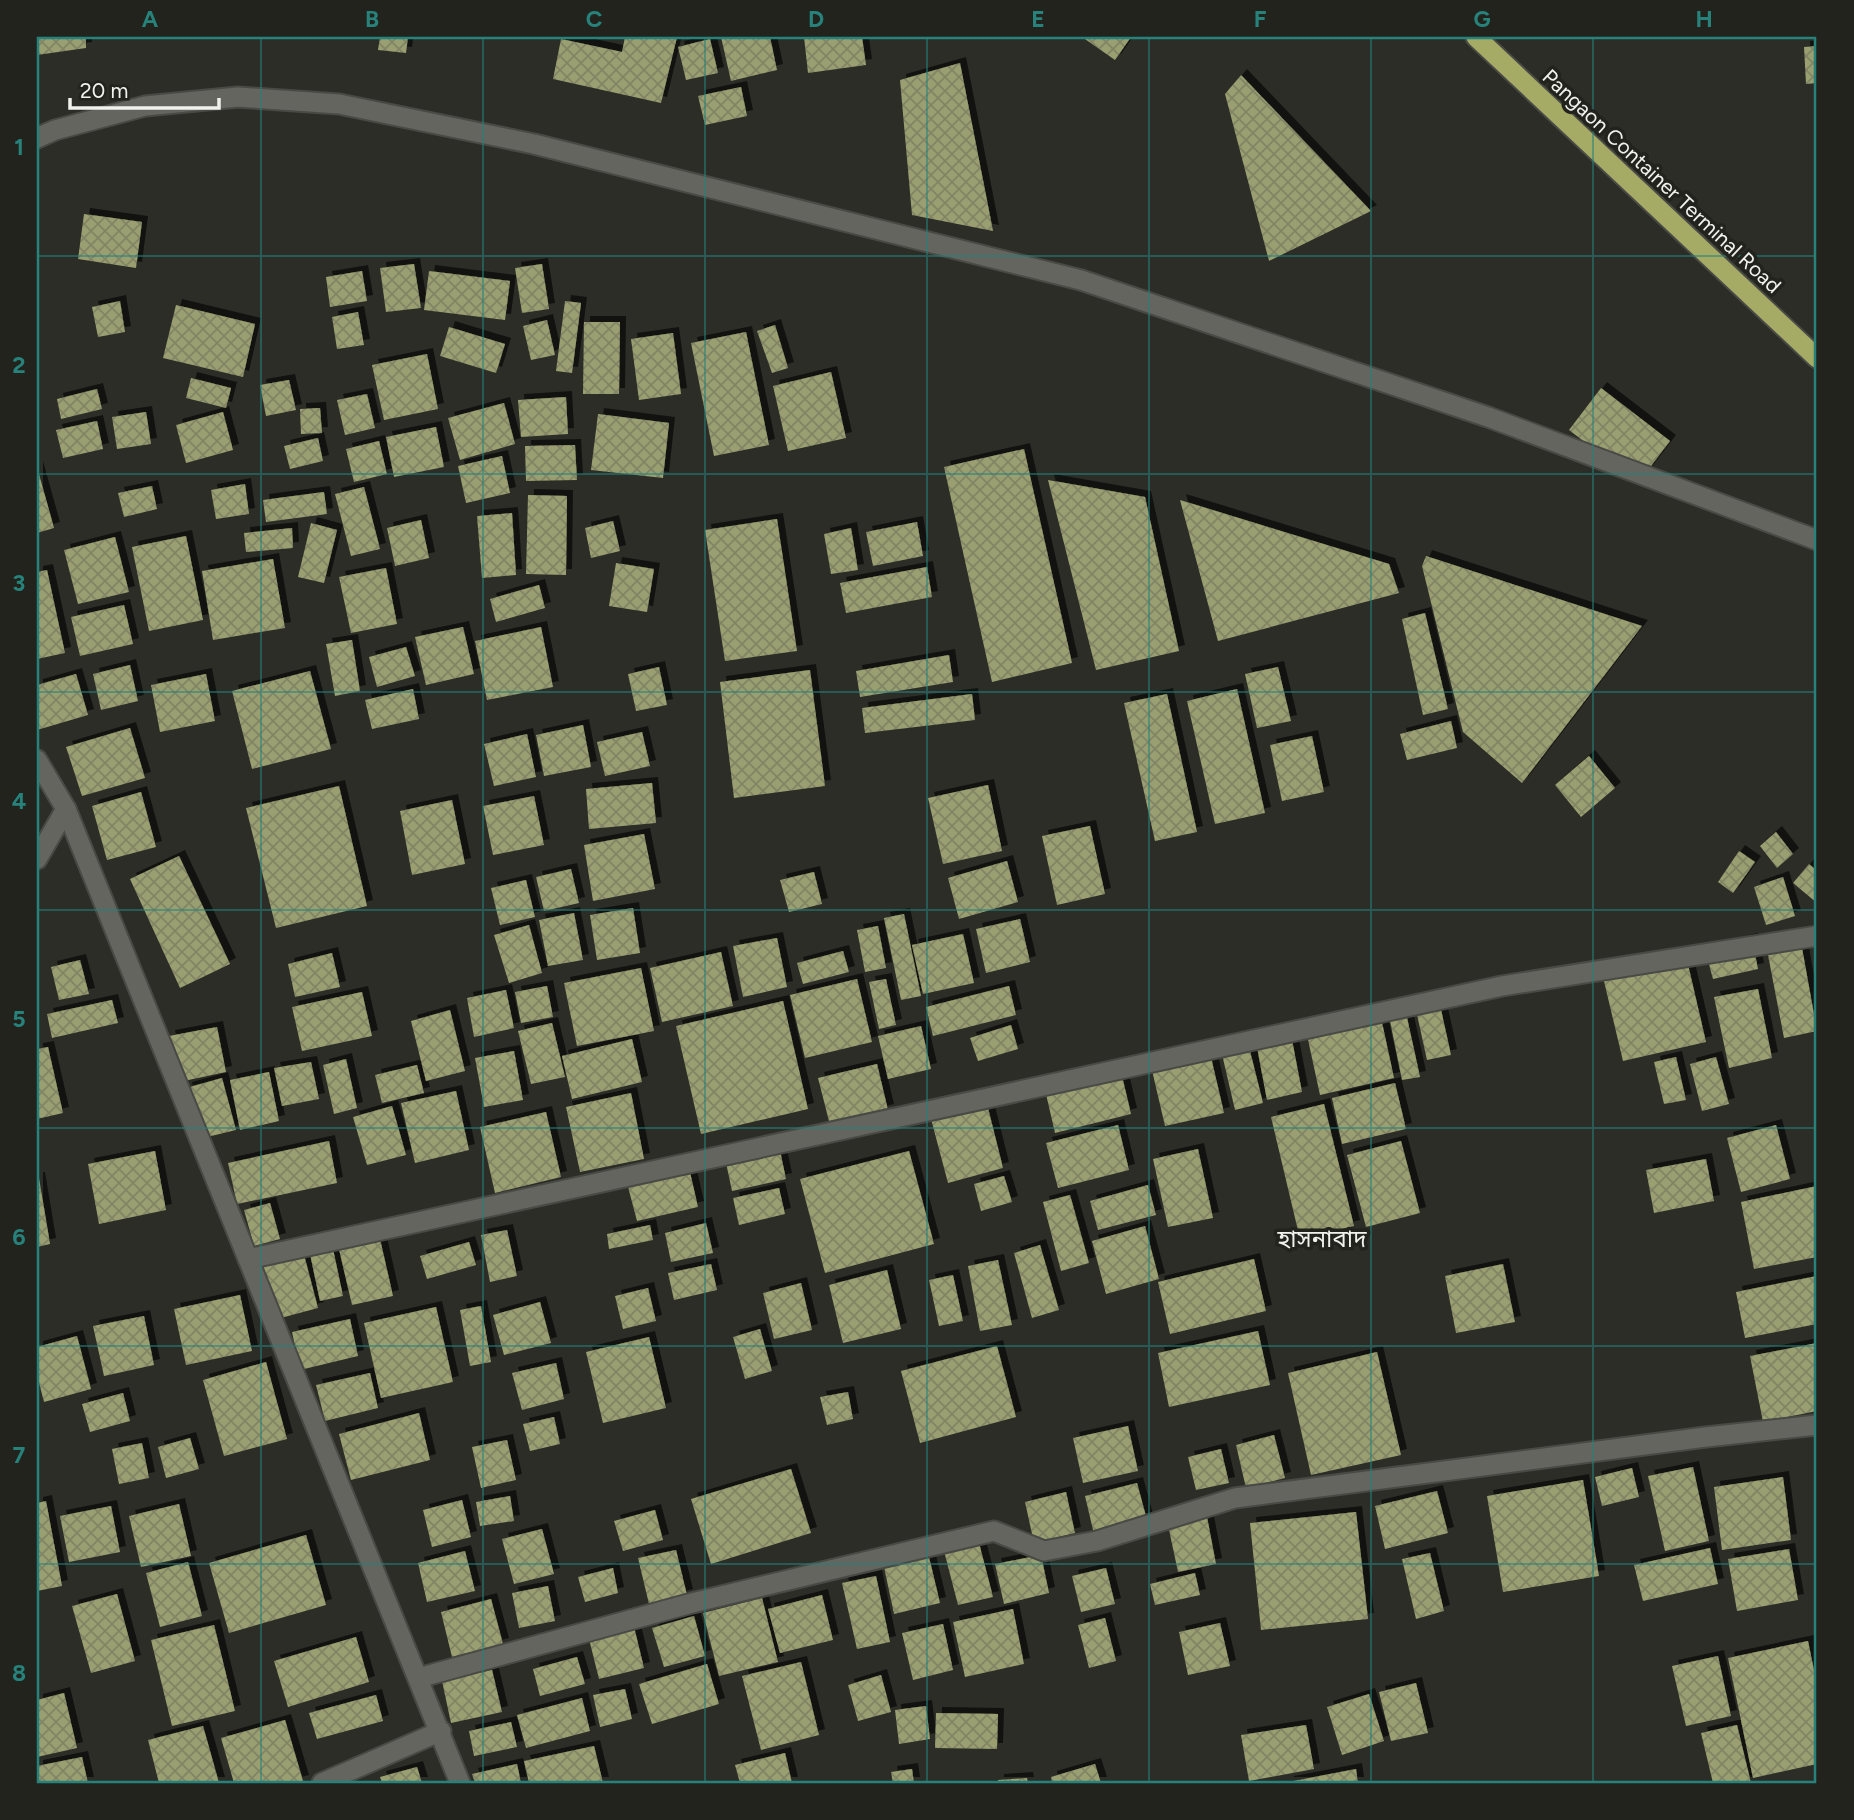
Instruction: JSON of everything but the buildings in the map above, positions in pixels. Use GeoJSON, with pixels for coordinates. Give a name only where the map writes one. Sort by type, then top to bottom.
{"type":"FeatureCollection","features":[{"type":"Feature","properties":{"kind":"highway","name":"Pangaon Container Terminal Road"},"geometry":{"type":"LineString","coordinates":[[1476,37],[1817,358]]}},
{"type":"Feature","properties":{"kind":"street"},"geometry":{"type":"LineString","coordinates":[[37,138],[55,130],[145,106],[238,97],[339,104],[534,144],[1081,281],[1488,417],[1817,540]]}},
{"type":"Feature","properties":{"kind":"street"},"geometry":{"type":"LineString","coordinates":[[37,760],[66,808],[460,1783]]}},
{"type":"Feature","properties":{"kind":"street"},"geometry":{"type":"LineString","coordinates":[[37,859],[66,808]]}},
{"type":"Feature","properties":{"kind":"street"},"geometry":{"type":"LineString","coordinates":[[248,1259],[1489,989],[1817,936]]}},
{"type":"Feature","properties":{"kind":"street"},"geometry":{"type":"LineString","coordinates":[[418,1678],[692,1603],[994,1531],[1044,1551],[1097,1541],[1236,1498],[1817,1424]]}},
{"type":"Feature","properties":{"kind":"street"},"geometry":{"type":"LineString","coordinates":[[322,1783],[441,1731]]}},
{"type":"Feature","properties":{"kind":"district","name":"হাসনাবাদ"},"geometry":{"type":"Point","coordinates":[1322,1238]}}]}
